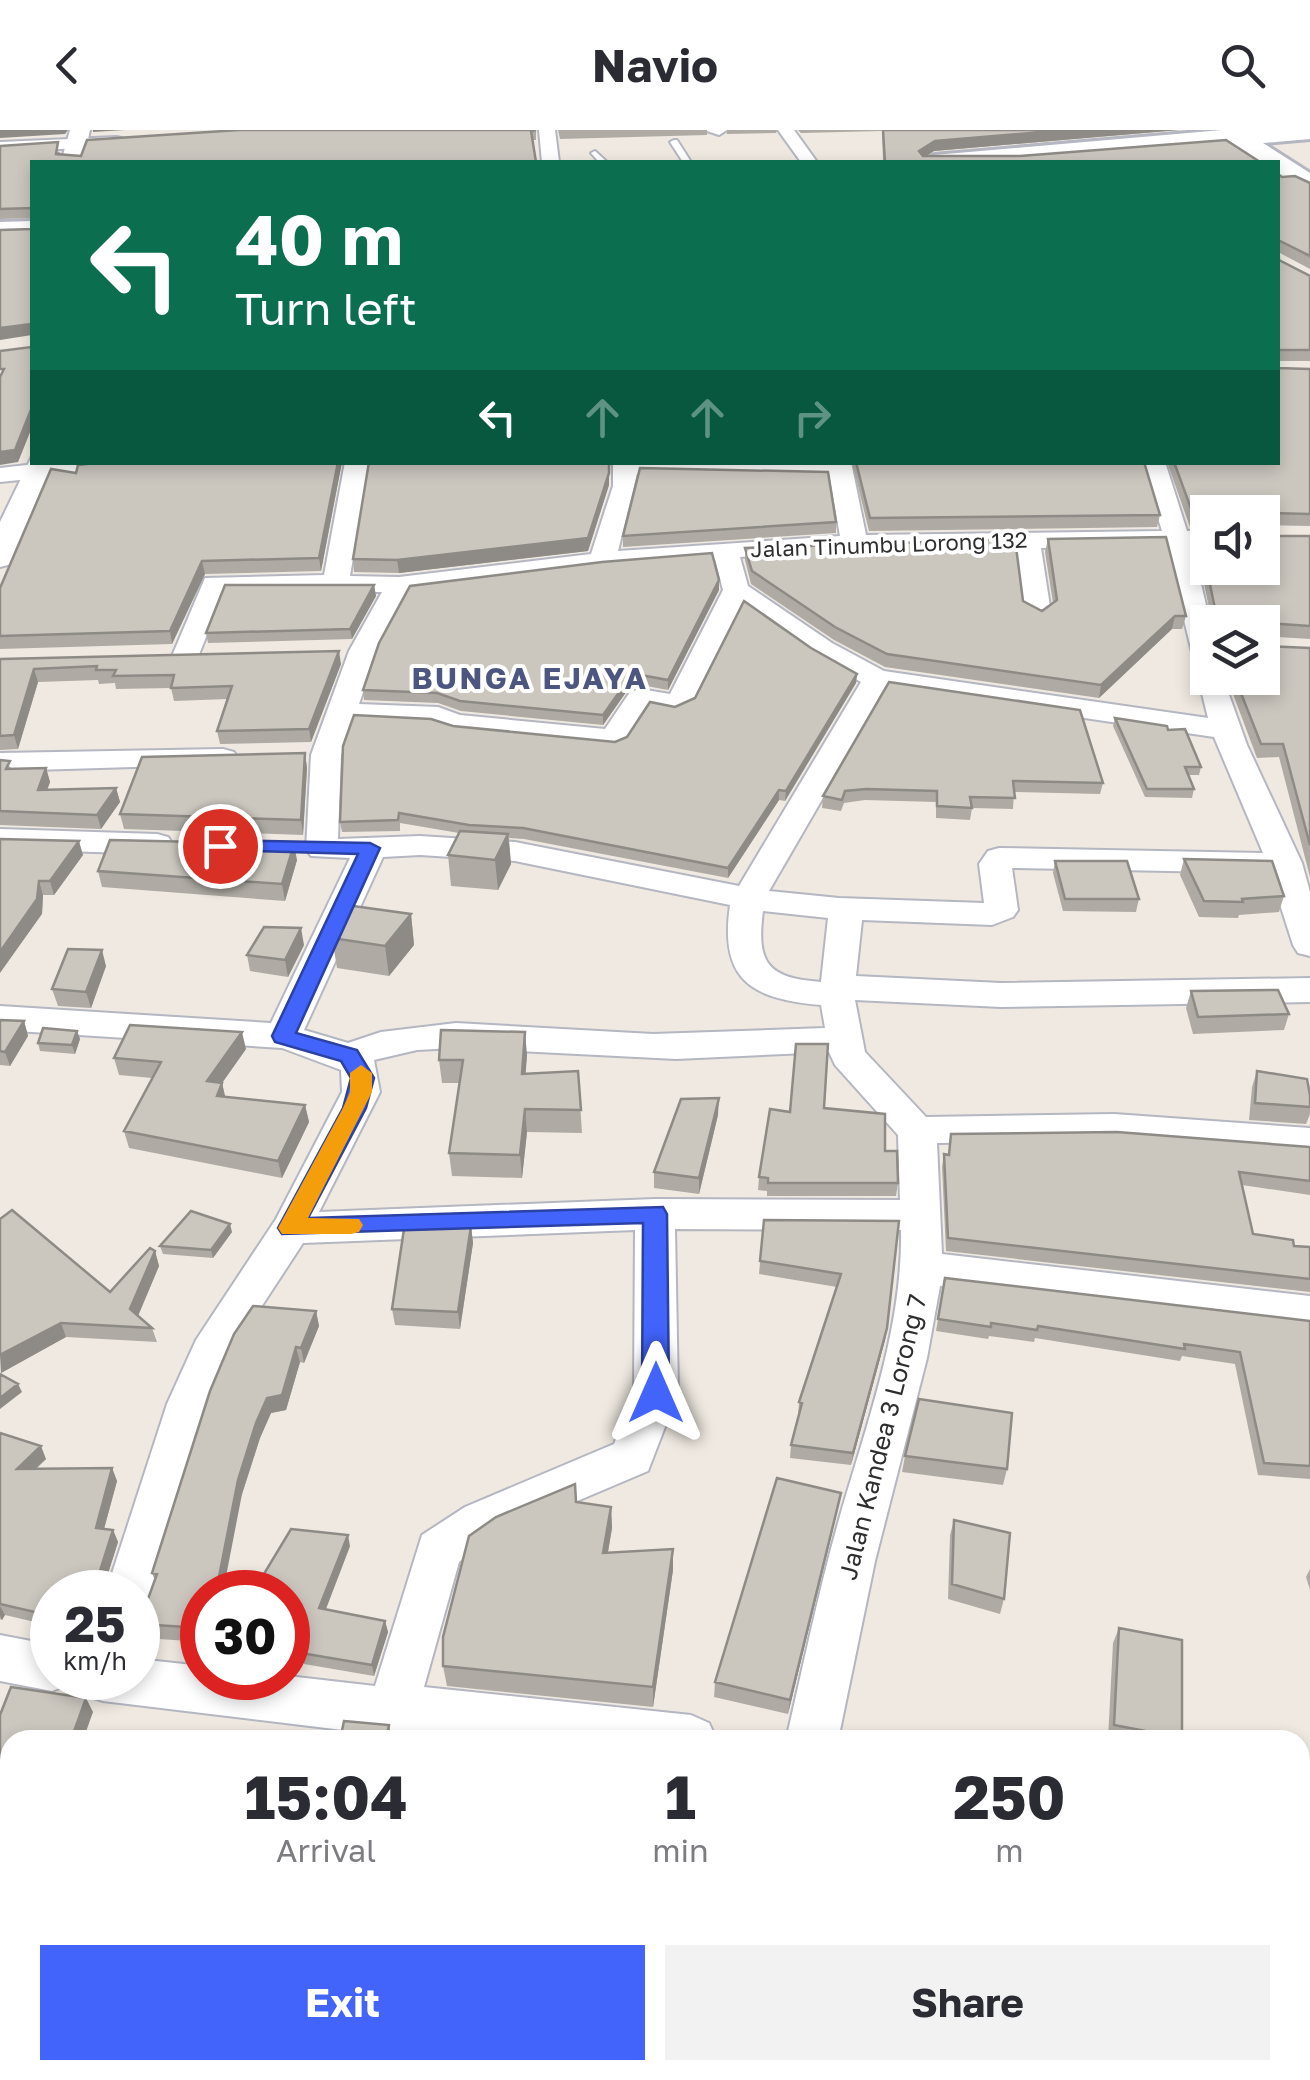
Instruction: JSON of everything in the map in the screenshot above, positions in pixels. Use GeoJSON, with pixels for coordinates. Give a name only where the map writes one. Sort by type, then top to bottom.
{"type":"FeatureCollection","features":[{"type":"Feature","properties":{"kind":"main road"},"geometry":{"type":"LineString","coordinates":[[955,160],[1223,134],[1310,132]]}},
{"type":"Feature","properties":{"kind":"main road"},"geometry":{"type":"LineString","coordinates":[[1223,134],[1249,160]]}},
{"type":"Feature","properties":{"kind":"main road"},"geometry":{"type":"LineString","coordinates":[[1223,134],[1257,160]]}},
{"type":"Feature","properties":{"kind":"main road"},"geometry":{"type":"LineString","coordinates":[[0,230],[30,229]]}},
{"type":"Feature","properties":{"kind":"street"},"geometry":{"type":"LineString","coordinates":[[547,130],[551,160]]}},
{"type":"Feature","properties":{"kind":"street"},"geometry":{"type":"LineString","coordinates":[[786,130],[807,160]]}},
{"type":"Feature","properties":{"kind":"street"},"geometry":{"type":"LineString","coordinates":[[0,147],[132,140]]}},
{"type":"Feature","properties":{"kind":"street"},"geometry":{"type":"LineString","coordinates":[[0,476],[41,467],[76,465]]}},
{"type":"Feature","properties":{"kind":"street"},"geometry":{"type":"LineString","coordinates":[[336,583],[357,465]]}},
{"type":"Feature","properties":{"kind":"street"},"geometry":{"type":"LineString","coordinates":[[602,560],[625,486],[626,465],[840,467],[854,541]]}},
{"type":"Feature","properties":{"kind":"street"},"geometry":{"type":"LineString","coordinates":[[1155,465],[1193,605]]}},
{"type":"Feature","properties":{"kind":"street"},"geometry":{"type":"LineString","coordinates":[[0,556],[41,467]]}},
{"type":"Feature","properties":{"kind":"street","name":"Jalan Tinumbu Lorong 132"},"geometry":{"type":"LineString","coordinates":[[225,655],[176,656],[214,584],[399,585],[602,560],[854,541],[1190,538]]}},
{"type":"Feature","properties":{"kind":"street"},"geometry":{"type":"LineString","coordinates":[[1026,539],[1038,613]]}},
{"type":"Feature","properties":{"kind":"street"},"geometry":{"type":"LineString","coordinates":[[341,712],[438,716],[454,723],[614,739],[640,698],[676,704],[681,700],[736,590],[725,549]]}},
{"type":"Feature","properties":{"kind":"street"},"geometry":{"type":"LineString","coordinates":[[322,848],[311,756],[341,712],[364,652],[399,585]]}},
{"type":"Feature","properties":{"kind":"street"},"geometry":{"type":"LineString","coordinates":[[736,590],[784,620],[833,659],[877,679],[1223,728]]}},
{"type":"Feature","properties":{"kind":"street"},"geometry":{"type":"LineString","coordinates":[[324,652],[364,652]]}},
{"type":"Feature","properties":{"kind":"street"},"geometry":{"type":"LineString","coordinates":[[877,679],[748,898],[742,947],[756,975],[778,988],[838,992],[906,987],[998,995],[1234,986],[1310,990]]}},
{"type":"Feature","properties":{"kind":"street"},"geometry":{"type":"LineString","coordinates":[[1214,695],[1223,728],[1304,899],[1310,945]]}},
{"type":"Feature","properties":{"kind":"street"},"geometry":{"type":"LineString","coordinates":[[0,762],[251,758]]}},
{"type":"Feature","properties":{"kind":"street"},"geometry":{"type":"LineString","coordinates":[[0,839],[187,844]]}},
{"type":"Feature","properties":{"kind":"street"},"geometry":{"type":"LineString","coordinates":[[288,848],[370,848],[423,843],[501,847],[748,898],[846,908],[999,913],[1002,908],[995,864],[999,858],[1286,863]]}},
{"type":"Feature","properties":{"kind":"street"},"geometry":{"type":"LineString","coordinates":[[283,1036],[370,848]]}},
{"type":"Feature","properties":{"kind":"street"},"geometry":{"type":"LineString","coordinates":[[846,908],[838,992],[848,1056],[916,1131],[1098,1124],[1310,1142]]}},
{"type":"Feature","properties":{"kind":"street"},"geometry":{"type":"LineString","coordinates":[[0,1018],[126,1023],[283,1036],[350,1056],[359,1066],[361,1092],[290,1228],[227,1324],[196,1388],[137,1570]]}},
{"type":"Feature","properties":{"kind":"street"},"geometry":{"type":"LineString","coordinates":[[350,1056],[372,1044],[460,1036],[653,1046],[844,1038]]}},
{"type":"Feature","properties":{"kind":"street","name":"Jalan Kandea 3 Lorong 7"},"geometry":{"type":"LineString","coordinates":[[814,1730],[851,1561],[906,1358],[922,1268],[916,1131]]}},
{"type":"Feature","properties":{"kind":"street"},"geometry":{"type":"LineString","coordinates":[[290,1228],[655,1214],[920,1215]]}},
{"type":"Feature","properties":{"kind":"street"},"geometry":{"type":"LineString","coordinates":[[407,1721],[439,1550],[481,1521],[632,1458],[656,1393],[655,1214]]}},
{"type":"Feature","properties":{"kind":"street"},"geometry":{"type":"LineString","coordinates":[[922,1268],[1310,1313]]}},
{"type":"Feature","properties":{"kind":"street"},"geometry":{"type":"LineString","coordinates":[[0,1658],[30,1664]]}},
{"type":"Feature","properties":{"kind":"street"},"geometry":{"type":"LineString","coordinates":[[160,1686],[407,1721],[542,1730]]}},
{"type":"Feature","properties":{"kind":"lane"},"geometry":{"type":"LineString","coordinates":[[674,142],[687,160]]}},
{"type":"Feature","properties":{"kind":"lane"},"geometry":{"type":"LineString","coordinates":[[595,154],[600,160]]}},
{"type":"Feature","properties":{"kind":"building"},"geometry":{"type":"Polygon","coordinates":[[[239,130],[536,130],[531,131],[536,160],[30,160],[30,208],[0,209],[0,146],[58,142],[56,154],[81,156],[87,140],[239,130]]]}},
{"type":"Feature","properties":{"kind":"building"},"geometry":{"type":"Polygon","coordinates":[[[883,130],[1066,130],[935,141],[919,151],[923,156],[1020,156],[1226,140],[1257,160],[885,160],[883,130]]]}},
{"type":"Feature","properties":{"kind":"building"},"geometry":{"type":"Polygon","coordinates":[[[1280,176],[1295,176],[1310,183],[1310,256],[1280,241],[1280,176]]]}},
{"type":"Feature","properties":{"kind":"building"},"geometry":{"type":"Polygon","coordinates":[[[30,229],[30,324],[0,328],[0,230],[30,229]]]}},
{"type":"Feature","properties":{"kind":"building"},"geometry":{"type":"Polygon","coordinates":[[[1280,261],[1310,276],[1310,350],[1280,350],[1280,261]]]}},
{"type":"Feature","properties":{"kind":"building"},"geometry":{"type":"Polygon","coordinates":[[[30,347],[30,412],[15,450],[0,452],[0,377],[4,369],[0,369],[0,351],[30,347]]]}},
{"type":"Feature","properties":{"kind":"building"},"geometry":{"type":"Polygon","coordinates":[[[1280,368],[1310,369],[1310,514],[1280,513],[1280,495],[1190,495],[1190,506],[1175,465],[1280,465],[1280,368]]]}},
{"type":"Feature","properties":{"kind":"building"},"geometry":{"type":"Polygon","coordinates":[[[78,465],[337,465],[319,558],[202,561],[170,631],[0,636],[0,588],[51,469],[76,473],[78,465]]]}},
{"type":"Feature","properties":{"kind":"building"},"geometry":{"type":"Polygon","coordinates":[[[369,465],[609,465],[588,538],[397,560],[353,559],[369,465]]]}},
{"type":"Feature","properties":{"kind":"building"},"geometry":{"type":"Polygon","coordinates":[[[857,465],[1145,465],[1160,515],[870,518],[857,465]]]}},
{"type":"Feature","properties":{"kind":"building"},"geometry":{"type":"Polygon","coordinates":[[[640,468],[828,472],[836,522],[623,536],[640,468]]]}},
{"type":"Feature","properties":{"kind":"building"},"geometry":{"type":"Polygon","coordinates":[[[1280,536],[1310,536],[1310,626],[1280,624],[1280,605],[1214,605],[1210,585],[1280,585],[1280,536]]]}},
{"type":"Feature","properties":{"kind":"building"},"geometry":{"type":"Polygon","coordinates":[[[1166,537],[1186,616],[1175,616],[1101,685],[887,654],[835,627],[752,571],[745,548],[1015,539],[1023,601],[1042,611],[1057,600],[1048,539],[1166,537]]]}},
{"type":"Feature","properties":{"kind":"building"},"geometry":{"type":"Polygon","coordinates":[[[712,553],[719,580],[668,680],[641,675],[629,678],[603,715],[460,701],[437,693],[363,690],[379,643],[410,586],[602,562],[712,553]]]}},
{"type":"Feature","properties":{"kind":"building"},"geometry":{"type":"Polygon","coordinates":[[[225,585],[374,585],[350,629],[206,633],[225,585]]]}},
{"type":"Feature","properties":{"kind":"building"},"geometry":{"type":"Polygon","coordinates":[[[744,601],[811,648],[857,674],[786,791],[779,790],[728,868],[523,828],[469,825],[399,813],[398,820],[340,822],[343,746],[354,715],[431,719],[453,726],[615,742],[627,737],[650,702],[675,707],[695,698],[744,601]]]}},
{"type":"Feature","properties":{"kind":"building"},"geometry":{"type":"Polygon","coordinates":[[[1280,647],[1310,648],[1310,845],[1283,744],[1261,744],[1242,695],[1280,695],[1280,647]]]}},
{"type":"Feature","properties":{"kind":"building"},"geometry":{"type":"Polygon","coordinates":[[[339,651],[309,729],[217,731],[232,686],[171,688],[174,675],[113,676],[116,670],[96,670],[97,666],[34,669],[14,735],[0,736],[0,659],[339,651]]]}},
{"type":"Feature","properties":{"kind":"building"},"geometry":{"type":"Polygon","coordinates":[[[889,682],[1080,710],[1103,783],[1013,781],[1015,798],[970,797],[972,808],[937,806],[937,791],[866,789],[845,791],[842,800],[823,796],[889,682]]]}},
{"type":"Feature","properties":{"kind":"building"},"geometry":{"type":"Polygon","coordinates":[[[1115,718],[1167,726],[1168,730],[1185,729],[1201,767],[1185,767],[1194,789],[1147,789],[1115,718]]]}},
{"type":"Feature","properties":{"kind":"building"},"geometry":{"type":"Polygon","coordinates":[[[305,753],[301,820],[120,814],[142,757],[305,753]]]}},
{"type":"Feature","properties":{"kind":"building"},"geometry":{"type":"Polygon","coordinates":[[[0,760],[10,761],[6,769],[46,768],[38,790],[116,788],[97,815],[0,811],[0,760]]]}},
{"type":"Feature","properties":{"kind":"building"},"geometry":{"type":"Polygon","coordinates":[[[460,831],[508,834],[495,860],[448,855],[460,831]]]}},
{"type":"Feature","properties":{"kind":"building"},"geometry":{"type":"Polygon","coordinates":[[[0,839],[79,841],[50,881],[39,881],[37,899],[0,952],[0,839]]]}},
{"type":"Feature","properties":{"kind":"building"},"geometry":{"type":"Polygon","coordinates":[[[110,840],[294,844],[282,884],[98,871],[110,840]]]}},
{"type":"Feature","properties":{"kind":"building"},"geometry":{"type":"Polygon","coordinates":[[[1184,859],[1272,861],[1284,896],[1242,899],[1243,902],[1204,901],[1184,859]]]}},
{"type":"Feature","properties":{"kind":"building"},"geometry":{"type":"Polygon","coordinates":[[[1055,861],[1127,861],[1139,899],[1065,899],[1055,861]]]}},
{"type":"Feature","properties":{"kind":"building"},"geometry":{"type":"Polygon","coordinates":[[[346,905],[411,914],[385,946],[332,938],[346,905]]]}},
{"type":"Feature","properties":{"kind":"building"},"geometry":{"type":"Polygon","coordinates":[[[264,927],[301,928],[285,960],[247,955],[264,927]]]}},
{"type":"Feature","properties":{"kind":"building"},"geometry":{"type":"Polygon","coordinates":[[[68,949],[102,950],[86,992],[52,989],[68,949]]]}},
{"type":"Feature","properties":{"kind":"building"},"geometry":{"type":"Polygon","coordinates":[[[1278,990],[1289,1014],[1198,1017],[1191,991],[1278,990]]]}},
{"type":"Feature","properties":{"kind":"building"},"geometry":{"type":"Polygon","coordinates":[[[0,1020],[24,1021],[5,1052],[0,1051],[0,1020]]]}},
{"type":"Feature","properties":{"kind":"building"},"geometry":{"type":"Polygon","coordinates":[[[130,1025],[242,1032],[207,1081],[222,1083],[217,1096],[305,1105],[278,1161],[124,1131],[161,1062],[114,1058],[130,1025]]]}},
{"type":"Feature","properties":{"kind":"building"},"geometry":{"type":"Polygon","coordinates":[[[43,1028],[77,1031],[72,1045],[38,1043],[43,1028]]]}},
{"type":"Feature","properties":{"kind":"building"},"geometry":{"type":"Polygon","coordinates":[[[441,1030],[525,1032],[522,1074],[578,1071],[581,1110],[525,1109],[520,1155],[449,1153],[463,1060],[439,1060],[441,1030]]]}},
{"type":"Feature","properties":{"kind":"building"},"geometry":{"type":"Polygon","coordinates":[[[796,1044],[828,1044],[824,1108],[885,1114],[885,1151],[897,1151],[898,1183],[768,1183],[768,1178],[759,1177],[770,1109],[790,1112],[796,1044]]]}},
{"type":"Feature","properties":{"kind":"building"},"geometry":{"type":"Polygon","coordinates":[[[1257,1071],[1307,1079],[1310,1107],[1255,1103],[1257,1071]]]}},
{"type":"Feature","properties":{"kind":"building"},"geometry":{"type":"Polygon","coordinates":[[[719,1098],[699,1178],[654,1172],[681,1099],[719,1098]]]}},
{"type":"Feature","properties":{"kind":"building"},"geometry":{"type":"Polygon","coordinates":[[[1117,1132],[1310,1147],[1310,1181],[1239,1172],[1253,1234],[1293,1240],[1294,1246],[1310,1247],[1310,1279],[948,1238],[944,1154],[949,1155],[951,1134],[1117,1132]]]}},
{"type":"Feature","properties":{"kind":"building"},"geometry":{"type":"Polygon","coordinates":[[[12,1210],[110,1292],[150,1248],[155,1251],[130,1309],[152,1328],[61,1323],[0,1355],[0,1219],[12,1210]]]}},
{"type":"Feature","properties":{"kind":"building"},"geometry":{"type":"Polygon","coordinates":[[[191,1211],[230,1224],[211,1250],[160,1246],[191,1211]]]}},
{"type":"Feature","properties":{"kind":"building"},"geometry":{"type":"Polygon","coordinates":[[[764,1220],[899,1221],[887,1328],[853,1453],[791,1445],[802,1403],[799,1402],[841,1274],[760,1261],[764,1220]]]}},
{"type":"Feature","properties":{"kind":"building"},"geometry":{"type":"Polygon","coordinates":[[[471,1226],[458,1312],[392,1309],[404,1229],[471,1226]]]}},
{"type":"Feature","properties":{"kind":"building"},"geometry":{"type":"Polygon","coordinates":[[[945,1278],[1310,1321],[1310,1466],[1264,1463],[1240,1352],[1184,1344],[1185,1349],[1038,1326],[1037,1330],[991,1323],[991,1327],[938,1319],[945,1278]]]}},
{"type":"Feature","properties":{"kind":"building"},"geometry":{"type":"Polygon","coordinates":[[[253,1306],[316,1311],[301,1348],[296,1347],[282,1395],[267,1398],[256,1423],[238,1480],[220,1570],[180,1570],[180,1627],[160,1625],[160,1570],[153,1570],[210,1391],[234,1334],[253,1306]]]}},
{"type":"Feature","properties":{"kind":"building"},"geometry":{"type":"Polygon","coordinates":[[[0,1374],[18,1384],[0,1398],[0,1374]]]}},
{"type":"Feature","properties":{"kind":"building"},"geometry":{"type":"Polygon","coordinates":[[[919,1399],[1012,1413],[1007,1469],[905,1456],[919,1399]]]}},
{"type":"Feature","properties":{"kind":"building"},"geometry":{"type":"Polygon","coordinates":[[[0,1433],[41,1446],[17,1469],[112,1468],[96,1528],[113,1530],[100,1570],[30,1570],[30,1611],[0,1604],[0,1433]]]}},
{"type":"Feature","properties":{"kind":"building"},"geometry":{"type":"Polygon","coordinates":[[[777,1478],[841,1493],[790,1700],[715,1682],[777,1478]]]}},
{"type":"Feature","properties":{"kind":"building"},"geometry":{"type":"Polygon","coordinates":[[[575,1484],[576,1502],[611,1507],[603,1553],[673,1549],[653,1687],[443,1666],[443,1637],[469,1536],[496,1517],[575,1484]]]}},
{"type":"Feature","properties":{"kind":"building"},"geometry":{"type":"Polygon","coordinates":[[[954,1520],[1010,1533],[1004,1599],[952,1584],[954,1520]]]}},
{"type":"Feature","properties":{"kind":"building"},"geometry":{"type":"Polygon","coordinates":[[[291,1529],[348,1535],[319,1608],[385,1621],[372,1665],[310,1655],[310,1570],[266,1570],[291,1529]]]}},
{"type":"Feature","properties":{"kind":"building"},"geometry":{"type":"Polygon","coordinates":[[[1119,1628],[1182,1640],[1182,1730],[1140,1730],[1114,1725],[1119,1628]]]}},
{"type":"Feature","properties":{"kind":"building"},"geometry":{"type":"Polygon","coordinates":[[[11,1687],[30,1690],[30,1700],[85,1700],[75,1730],[0,1730],[0,1715],[11,1687]]]}},
{"type":"Feature","properties":{"kind":"building"},"geometry":{"type":"Polygon","coordinates":[[[344,1721],[389,1725],[388,1730],[342,1730],[344,1721]]]}},
{"type":"Feature","properties":{"kind":"slow traffic"},"geometry":{"type":"LineString","coordinates":[[351,1225],[290,1228],[355,1108],[361,1092],[361,1073]]}},
{"type":"Feature","properties":{"kind":"district","name":"BUNGA EJAYA"},"geometry":{"type":"Point","coordinates":[530,678]}},
{"type":"Feature","properties":{"kind":"route"},"geometry":{"type":"LineString","coordinates":[[220,846],[370,848],[283,1036],[350,1056],[359,1066],[362,1078],[355,1108],[290,1228],[655,1214],[656,1393]]}}]}
